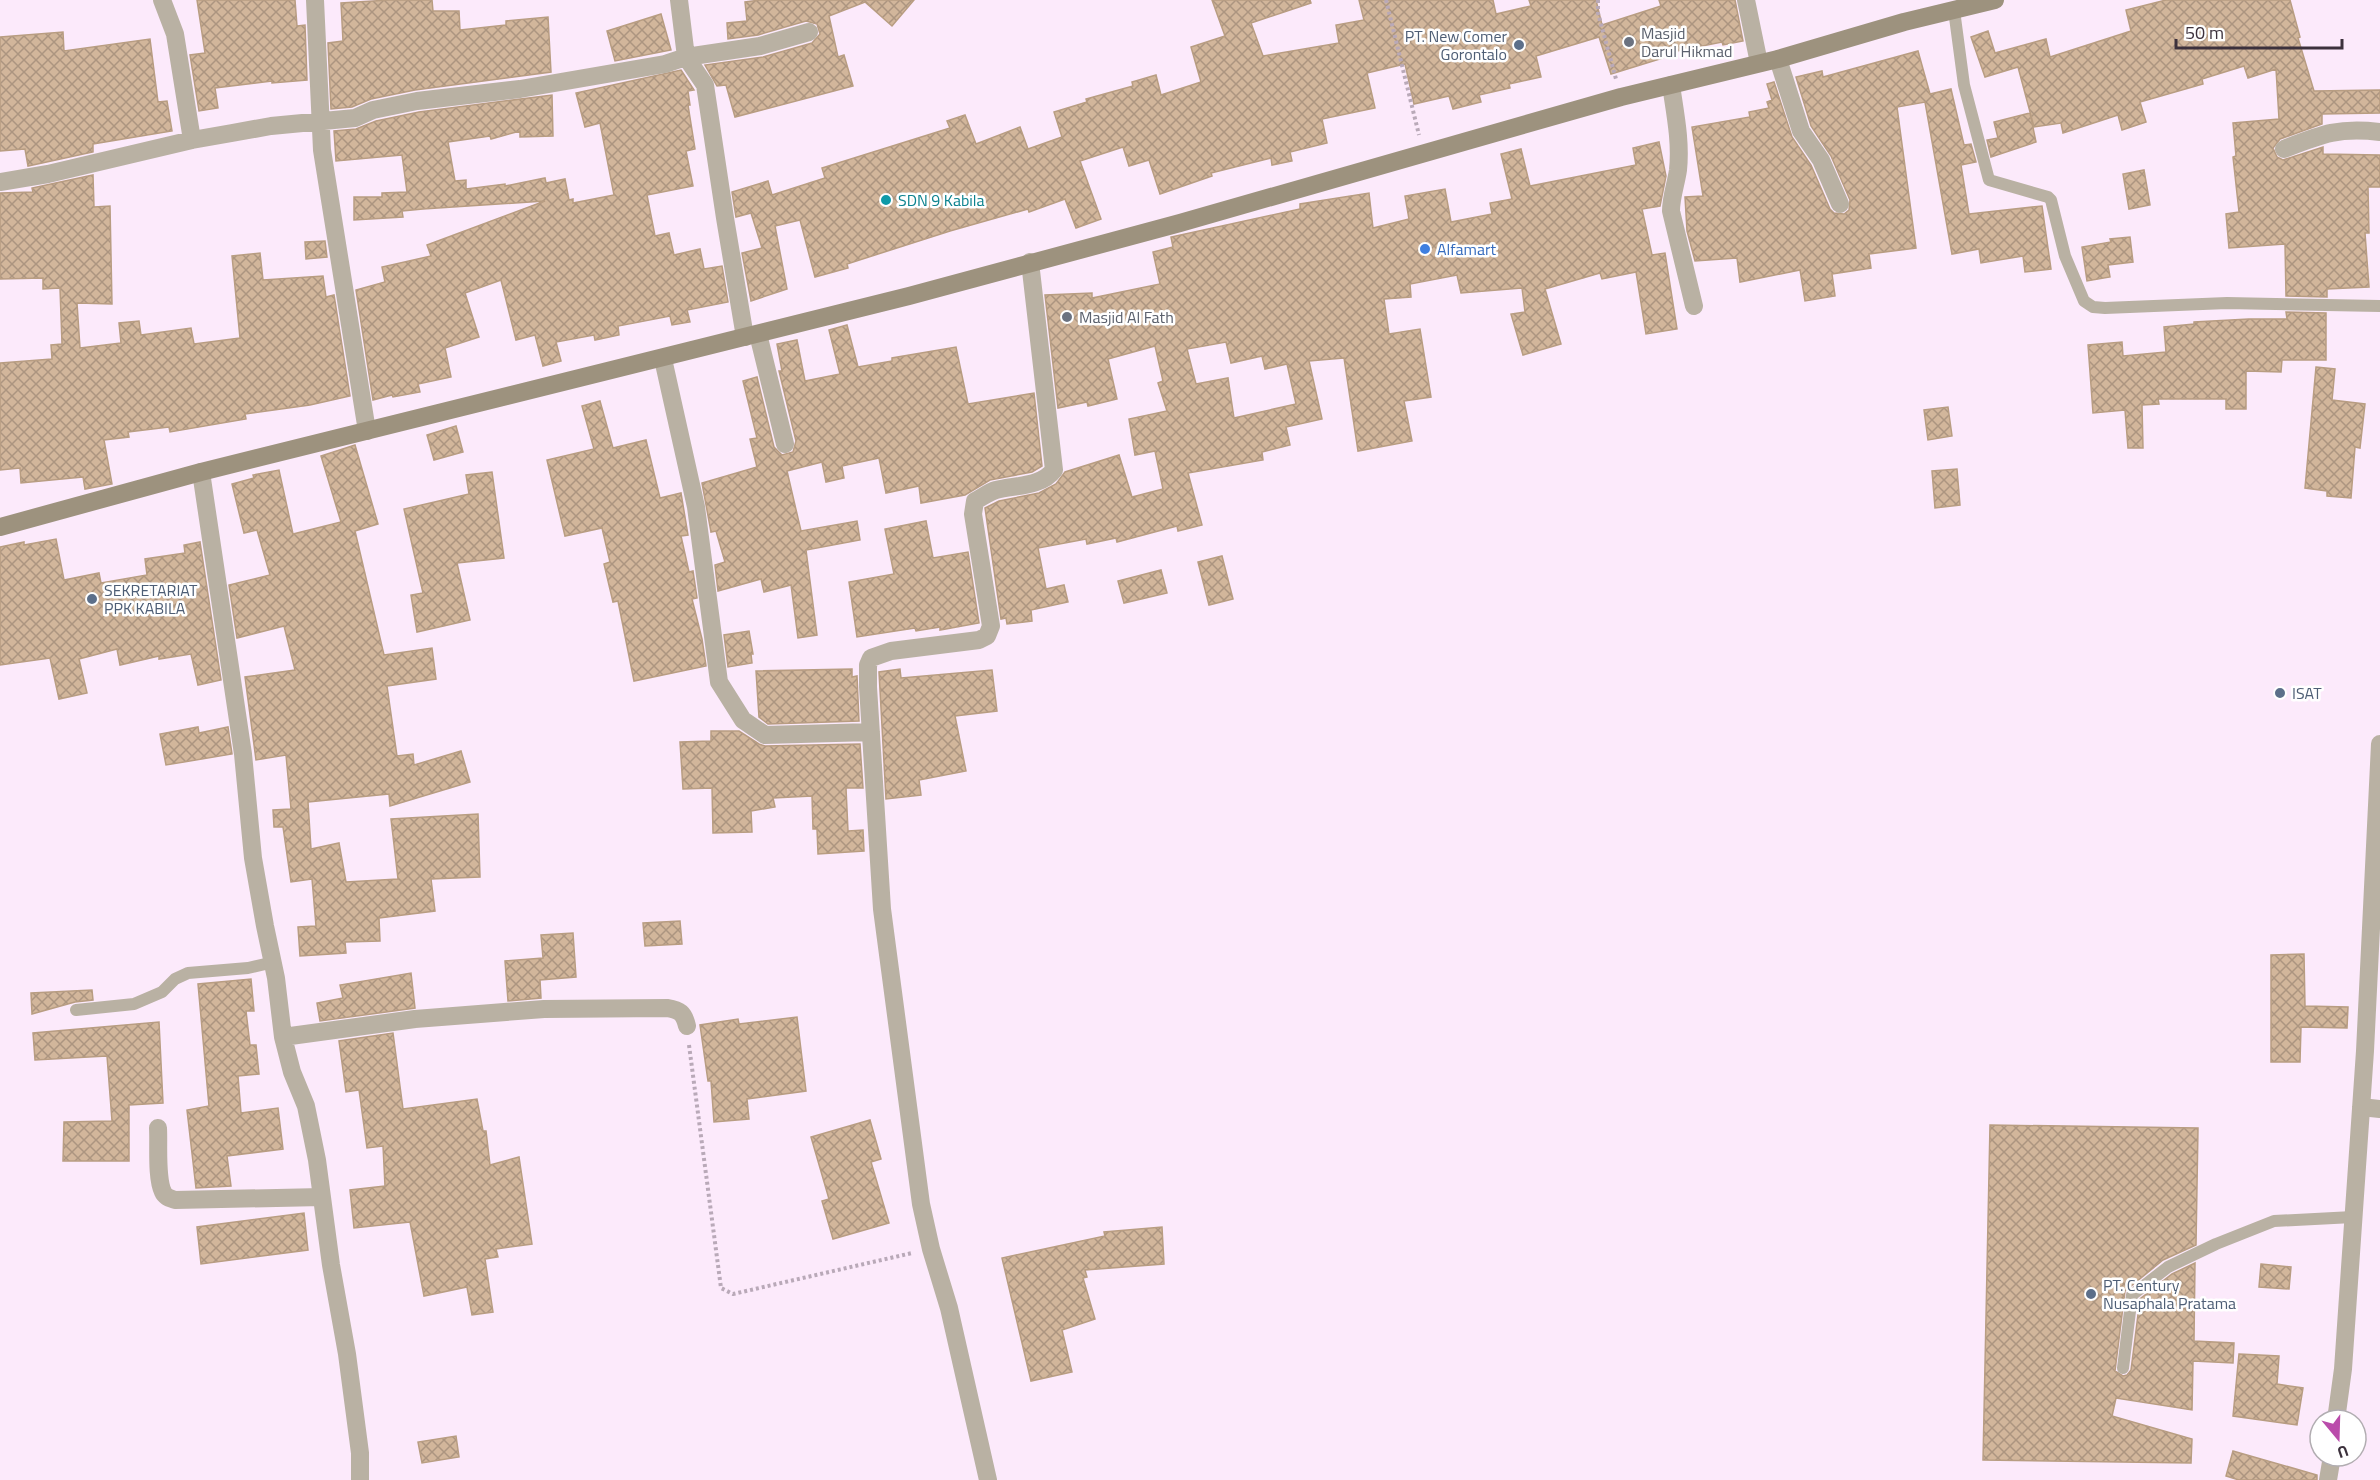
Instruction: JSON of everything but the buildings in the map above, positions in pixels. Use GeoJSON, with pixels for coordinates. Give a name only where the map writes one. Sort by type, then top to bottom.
{"type":"FeatureCollection","features":[{"type":"Feature","properties":{"kind":"main road"},"geometry":{"type":"LineString","coordinates":[[0,527],[201,472],[909,296],[1180,223],[1621,97],[1778,59],[1904,22],[1995,0]]}},
{"type":"Feature","properties":{"kind":"street"},"geometry":{"type":"LineString","coordinates":[[162,0],[175,34],[192,140]]}},
{"type":"Feature","properties":{"kind":"street"},"geometry":{"type":"LineString","coordinates":[[315,0],[321,94],[320,121],[337,249],[367,431]]}},
{"type":"Feature","properties":{"kind":"street"},"geometry":{"type":"LineString","coordinates":[[679,0],[686,57],[705,84],[725,218],[752,336],[785,444]]}},
{"type":"Feature","properties":{"kind":"street"},"geometry":{"type":"LineString","coordinates":[[1746,0],[1760,63]]}},
{"type":"Feature","properties":{"kind":"street"},"geometry":{"type":"LineString","coordinates":[[0,182],[109,161],[192,140],[271,126],[355,118],[373,110],[520,89],[665,64],[686,57],[760,46],[809,33]]}},
{"type":"Feature","properties":{"kind":"street"},"geometry":{"type":"LineString","coordinates":[[1778,59],[1801,131],[1821,160],[1840,204]]}},
{"type":"Feature","properties":{"kind":"street"},"geometry":{"type":"LineString","coordinates":[[1671,85],[1678,139],[1678,170],[1671,198],[1671,211],[1694,306]]}},
{"type":"Feature","properties":{"kind":"street"},"geometry":{"type":"LineString","coordinates":[[2284,149],[2324,133],[2357,129],[2380,132]]}},
{"type":"Feature","properties":{"kind":"street"},"geometry":{"type":"LineString","coordinates":[[988,1480],[949,1308],[931,1249],[921,1204],[882,909],[868,665],[871,658],[891,651],[979,640],[987,636],[991,626],[973,514],[975,501],[994,490],[1048,478],[1054,470],[1030,262]]}},
{"type":"Feature","properties":{"kind":"street"},"geometry":{"type":"LineString","coordinates":[[663,359],[694,497],[719,682],[730,703],[743,720],[765,735],[871,732]]}},
{"type":"Feature","properties":{"kind":"street"},"geometry":{"type":"LineString","coordinates":[[201,472],[243,754],[253,858],[274,962],[283,1037],[292,1072],[309,1118],[347,1354],[360,1453],[360,1480]]}},
{"type":"Feature","properties":{"kind":"street"},"geometry":{"type":"LineString","coordinates":[[2338,1408],[2343,1369],[2361,1107],[2380,744]]}},
{"type":"Feature","properties":{"kind":"street"},"geometry":{"type":"LineString","coordinates":[[283,1037],[414,1019],[544,1009],[678,1009],[684,1015],[687,1026]]}},
{"type":"Feature","properties":{"kind":"street"},"geometry":{"type":"LineString","coordinates":[[2361,1107],[2380,1109]]}},
{"type":"Feature","properties":{"kind":"street"},"geometry":{"type":"LineString","coordinates":[[158,1128],[160,1179],[162,1191],[166,1197],[175,1200],[322,1197]]}},
{"type":"Feature","properties":{"kind":"lane"},"geometry":{"type":"LineString","coordinates":[[1954,10],[1964,85],[1989,180],[2048,197],[2051,200],[2065,256],[2084,301],[2089,305],[2105,308],[2227,303],[2380,306]]}},
{"type":"Feature","properties":{"kind":"lane"},"geometry":{"type":"LineString","coordinates":[[76,1010],[134,1004],[162,992],[175,979],[188,973],[248,968],[274,962]]}},
{"type":"Feature","properties":{"kind":"lane"},"geometry":{"type":"LineString","coordinates":[[2123,1368],[2132,1295],[2168,1267],[2216,1244],[2274,1221],[2353,1217]]}},
{"type":"Feature","properties":{"kind":"path"},"geometry":{"type":"LineString","coordinates":[[1386,0],[1422,153]]}},
{"type":"Feature","properties":{"kind":"path"},"geometry":{"type":"LineString","coordinates":[[1598,0],[1598,13],[1621,97]]}},
{"type":"Feature","properties":{"kind":"path"},"geometry":{"type":"LineString","coordinates":[[687,1026],[721,1288],[733,1294],[931,1249]]}},
{"type":"Feature","properties":{"kind":"place","name":"Masjid Darul Hikmad"},"geometry":{"type":"Point","coordinates":[1629,42]}},
{"type":"Feature","properties":{"kind":"place","name":"PT. New Comer Gorontalo"},"geometry":{"type":"Point","coordinates":[1519,45]}},
{"type":"Feature","properties":{"kind":"place","name":"SDN 9 Kabila"},"geometry":{"type":"Point","coordinates":[886,200]}},
{"type":"Feature","properties":{"kind":"place","name":"Alfamart"},"geometry":{"type":"Point","coordinates":[1425,249]}},
{"type":"Feature","properties":{"kind":"place","name":"Masjid Al Fath"},"geometry":{"type":"Point","coordinates":[1067,317]}},
{"type":"Feature","properties":{"kind":"place","name":"SEKRETARIAT PPK KABILA"},"geometry":{"type":"Point","coordinates":[92,599]}},
{"type":"Feature","properties":{"kind":"place","name":"ISAT"},"geometry":{"type":"Point","coordinates":[2280,693]}},
{"type":"Feature","properties":{"kind":"place","name":"PT. Century Nusaphala Pratama"},"geometry":{"type":"Point","coordinates":[2091,1294]}}]}
